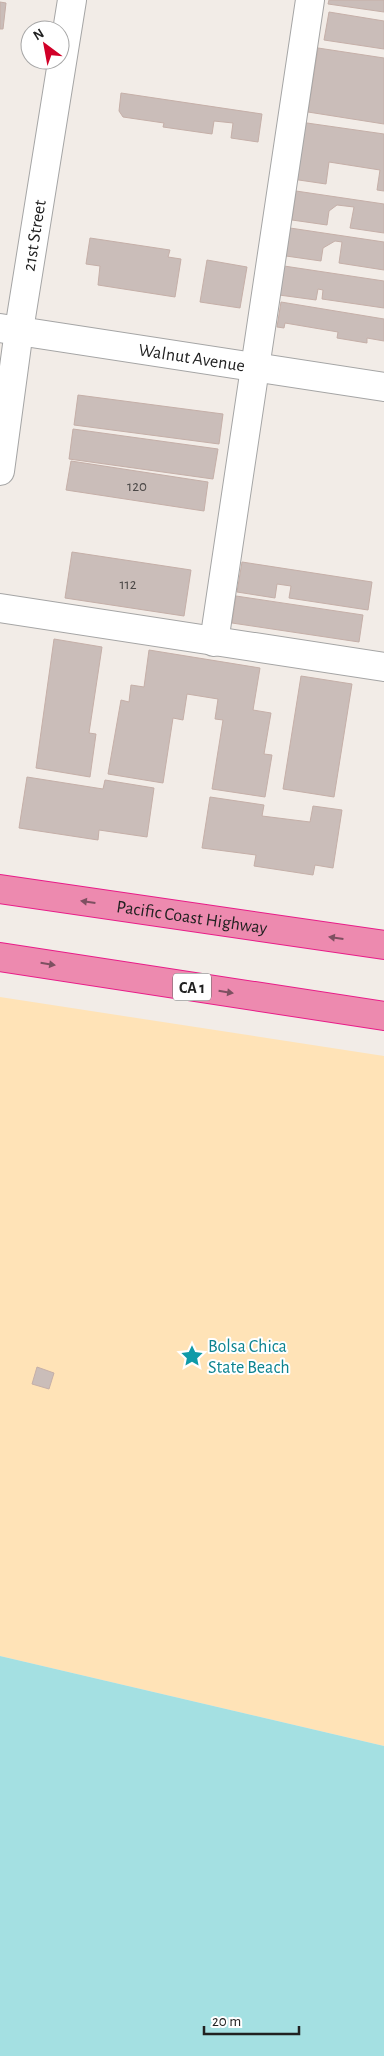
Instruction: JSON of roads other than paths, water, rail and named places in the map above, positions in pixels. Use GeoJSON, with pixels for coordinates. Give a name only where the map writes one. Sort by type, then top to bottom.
{"type":"FeatureCollection","features":[{"type":"Feature","properties":{"kind":"highway","name":"Pacific Coast Highway"},"geometry":{"type":"LineString","coordinates":[[0,889],[384,946]]}},
{"type":"Feature","properties":{"kind":"highway","name":"CA 1"},"geometry":{"type":"LineString","coordinates":[[0,957],[384,1016]]}},
{"type":"Feature","properties":{"kind":"street","name":"21st Street"},"geometry":{"type":"LineString","coordinates":[[0,471],[9,329],[72,0]]}},
{"type":"Feature","properties":{"kind":"street"},"geometry":{"type":"LineString","coordinates":[[214,642],[310,0]]}},
{"type":"Feature","properties":{"kind":"street","name":"Walnut Avenue"},"geometry":{"type":"LineString","coordinates":[[9,329],[384,387]]}},
{"type":"Feature","properties":{"kind":"street"},"geometry":{"type":"LineString","coordinates":[[0,608],[384,668]]}},
{"type":"Feature","properties":{"kind":"water"},"geometry":{"type":"Polygon","coordinates":[[[0,1656],[384,1746],[384,2056],[0,2056],[0,1656]]]}},
{"type":"Feature","properties":{"kind":"place","name":"Bolsa Chica State Beach"},"geometry":{"type":"Point","coordinates":[192,1356]}}]}
